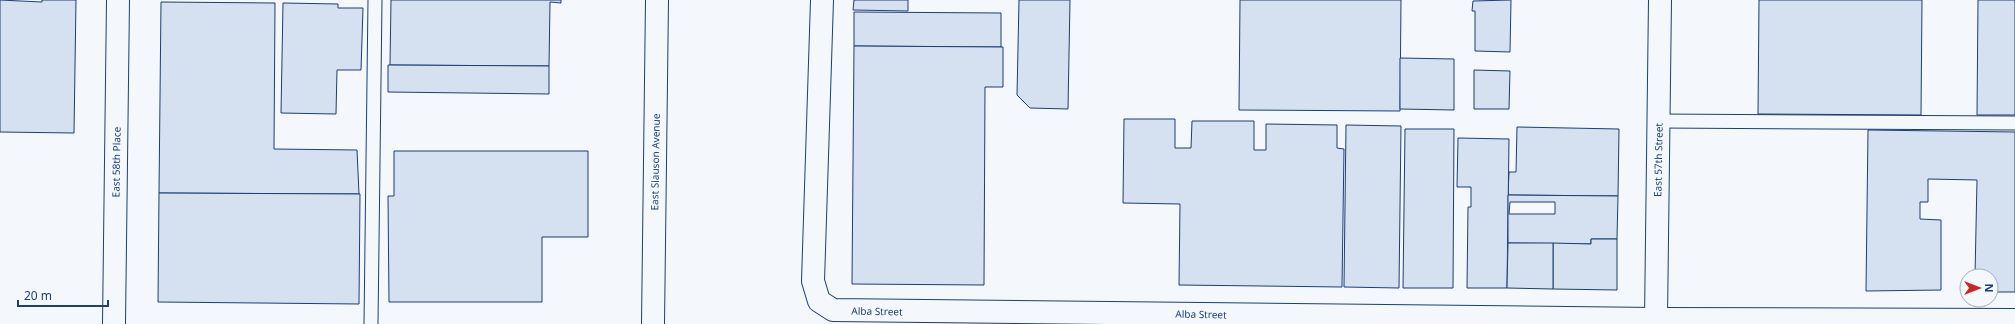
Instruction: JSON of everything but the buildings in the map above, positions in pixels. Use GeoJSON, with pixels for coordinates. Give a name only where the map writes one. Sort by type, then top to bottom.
{"type":"FeatureCollection","features":[{"type":"Feature","properties":{"kind":"street","name":"East 58th Place"},"geometry":{"type":"LineString","coordinates":[[114,324],[118,0]]}},
{"type":"Feature","properties":{"kind":"street","name":"East Slauson Avenue"},"geometry":{"type":"LineString","coordinates":[[653,324],[658,0]]}},
{"type":"Feature","properties":{"kind":"street","name":"Alba Street"},"geometry":{"type":"LineString","coordinates":[[822,0],[814,281],[819,301],[833,310],[1656,322],[2015,320]]}},
{"type":"Feature","properties":{"kind":"street","name":"East 57th Street"},"geometry":{"type":"LineString","coordinates":[[1656,322],[1660,0]]}},
{"type":"Feature","properties":{"kind":"lane"},"geometry":{"type":"LineString","coordinates":[[371,324],[375,0]]}},
{"type":"Feature","properties":{"kind":"lane"},"geometry":{"type":"LineString","coordinates":[[1658,122],[2015,123]]}}]}
